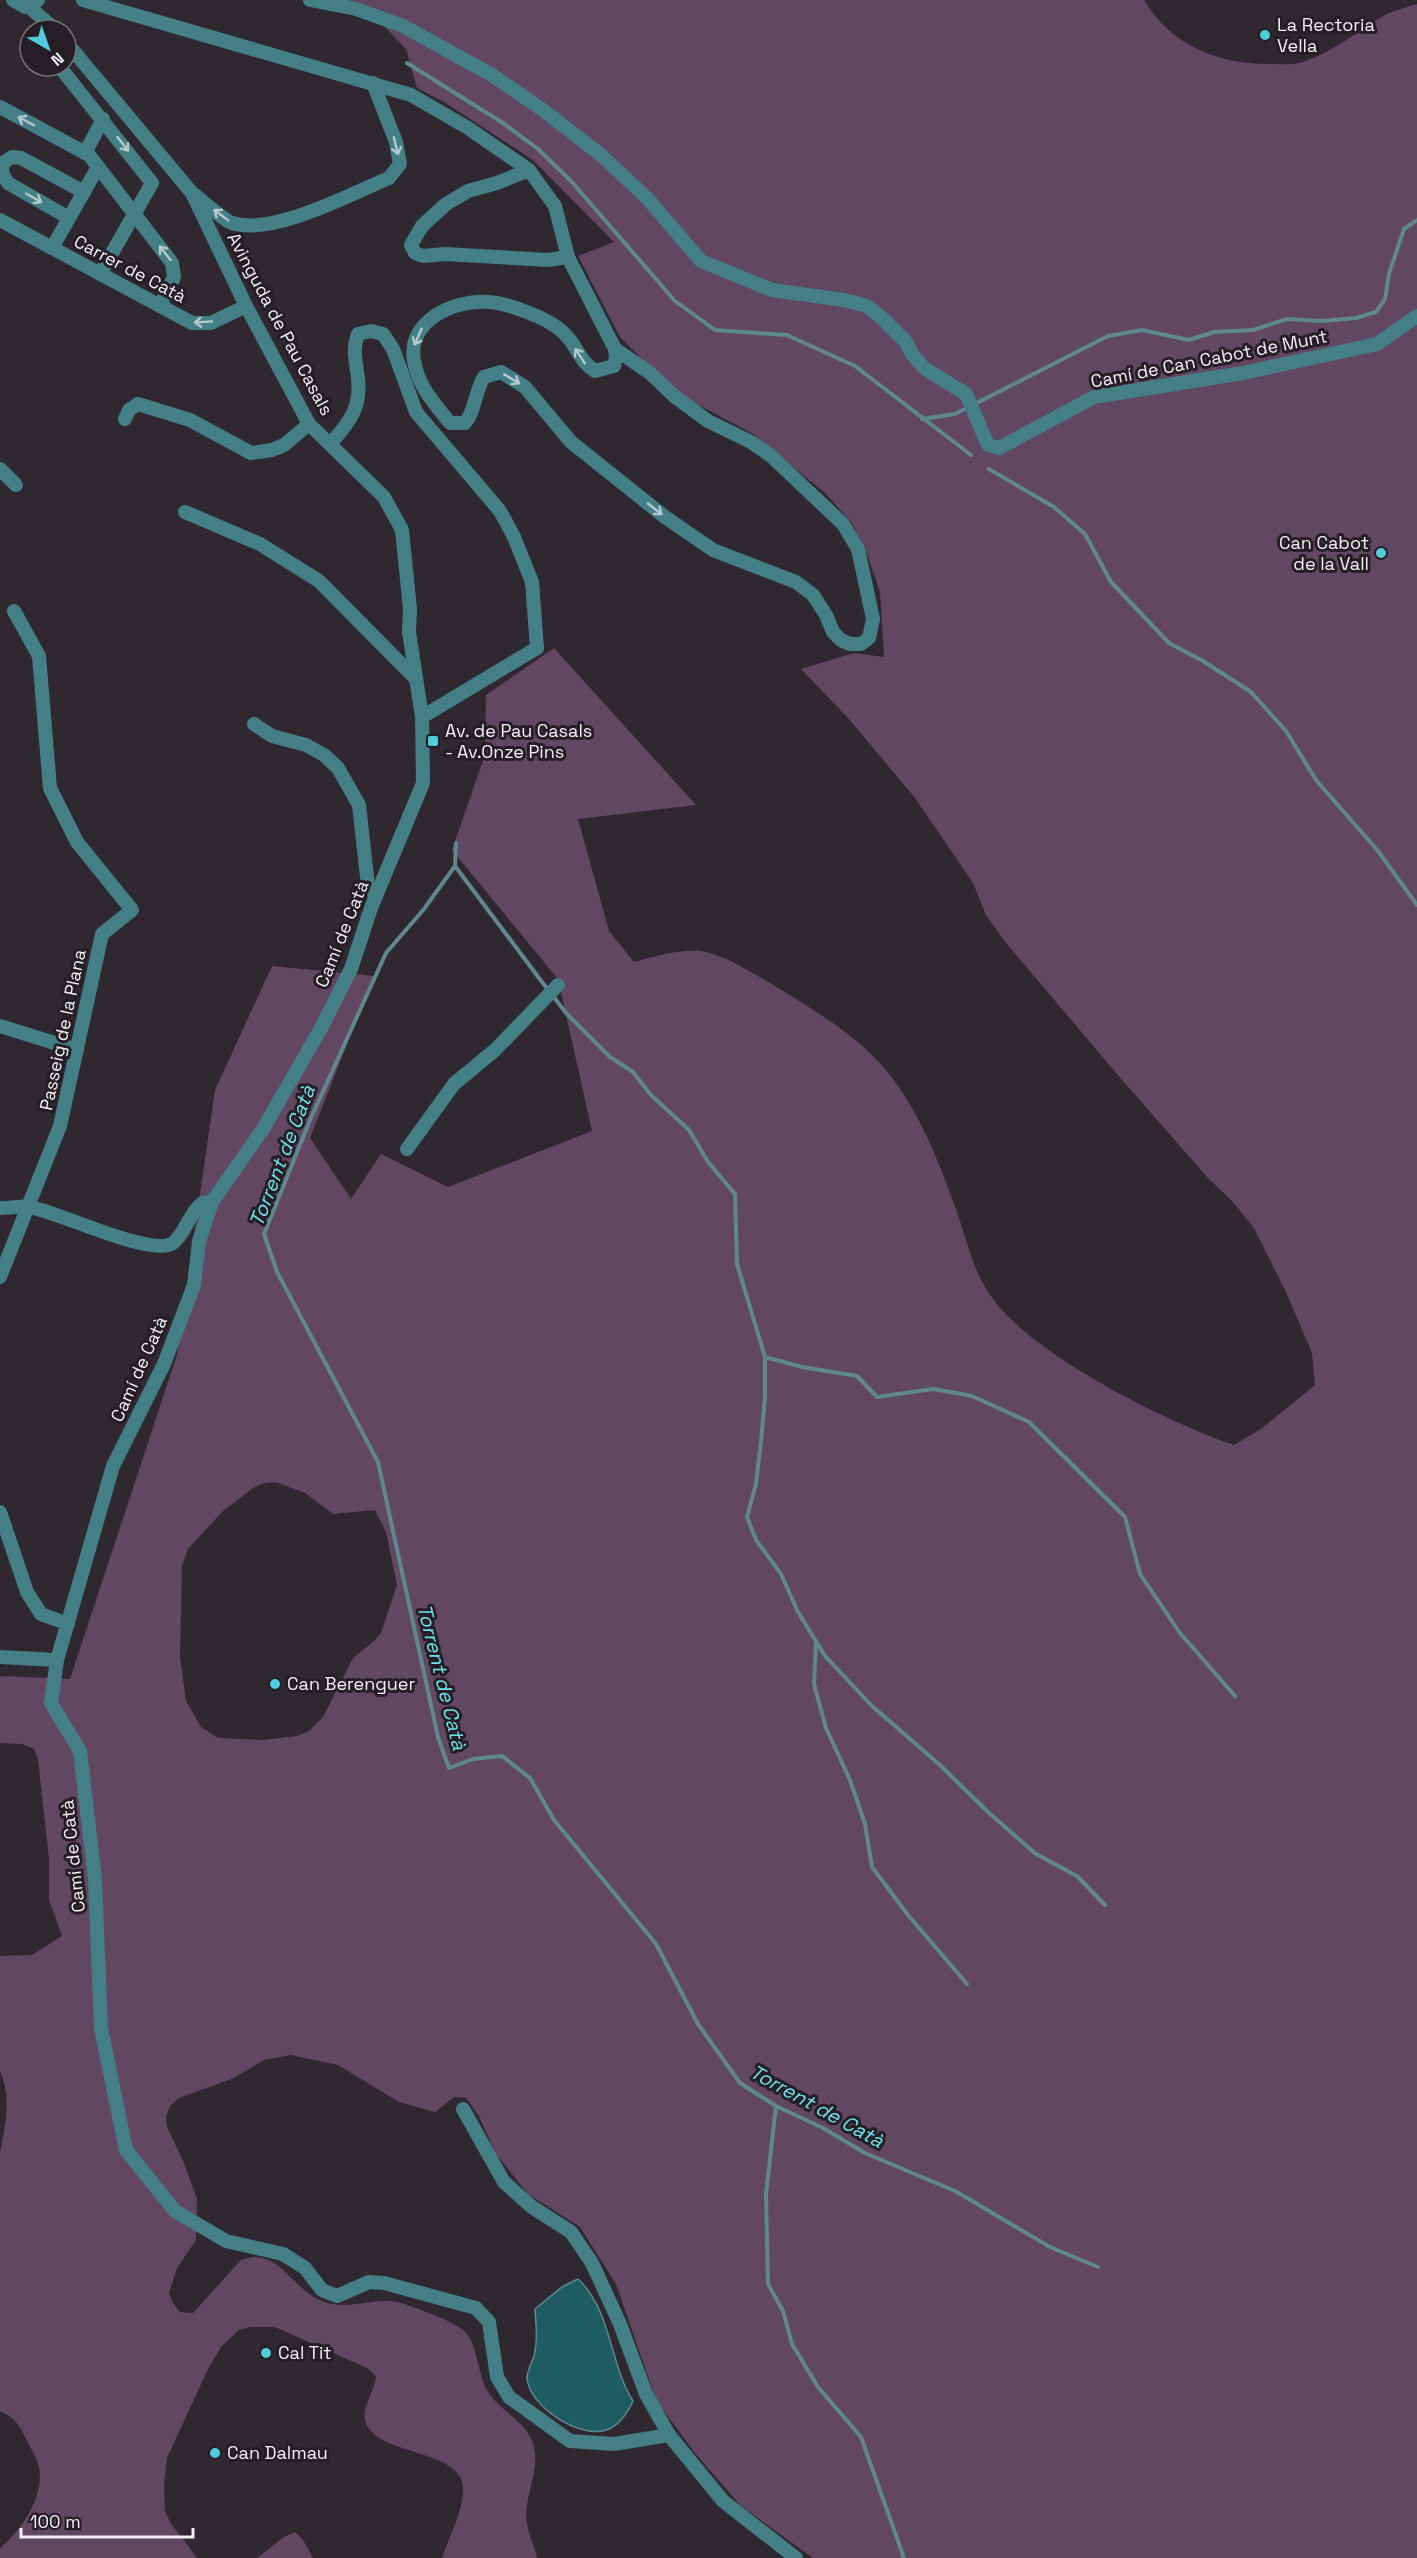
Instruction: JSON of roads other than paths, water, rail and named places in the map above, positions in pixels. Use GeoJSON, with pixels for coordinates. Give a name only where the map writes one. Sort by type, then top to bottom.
{"type":"FeatureCollection","features":[{"type":"Feature","properties":{"kind":"street"},"geometry":{"type":"LineString","coordinates":[[11,0],[19,6],[33,3],[46,18]]}},
{"type":"Feature","properties":{"kind":"street"},"geometry":{"type":"LineString","coordinates":[[83,0],[411,94],[468,128],[529,170],[555,206],[568,257],[615,349],[614,366],[595,371],[586,365],[569,338],[538,316],[487,302],[454,306],[427,321],[418,333],[414,347],[414,361],[431,402],[450,423],[465,423],[470,417],[475,395],[484,376],[501,372],[513,378],[525,387],[571,442],[665,517],[713,550],[796,582],[813,595],[833,632],[841,640],[850,644],[861,644],[869,638],[873,619],[860,560],[851,534],[843,524],[770,455],[751,442],[708,421],[674,396],[650,373],[615,349]]}},
{"type":"Feature","properties":{"kind":"street","name":"Camí de Can Cabot de Munt"},"geometry":{"type":"LineString","coordinates":[[310,0],[356,9],[403,26],[492,75],[543,110],[601,155],[646,198],[701,261],[772,290],[844,300],[867,306],[884,319],[906,342],[912,354],[924,368],[966,394],[988,445],[999,448],[1094,397],[1243,373],[1377,344],[1417,316]]}},
{"type":"Feature","properties":{"kind":"street","name":"Avinguda de Pau Casals"},"geometry":{"type":"LineString","coordinates":[[78,56],[192,193],[246,306],[309,424],[384,497],[402,530],[410,609],[409,632],[422,717],[423,783]]}},
{"type":"Feature","properties":{"kind":"street"},"geometry":{"type":"LineString","coordinates":[[69,78],[151,180],[152,187],[100,274]]}},
{"type":"Feature","properties":{"kind":"street"},"geometry":{"type":"LineString","coordinates":[[192,193],[232,223],[253,224],[287,221],[389,178],[400,164],[396,142],[373,83]]}},
{"type":"Feature","properties":{"kind":"street"},"geometry":{"type":"LineString","coordinates":[[0,107],[85,153],[98,167],[172,263],[174,277],[160,306]]}},
{"type":"Feature","properties":{"kind":"street"},"geometry":{"type":"LineString","coordinates":[[85,153],[103,119]]}},
{"type":"Feature","properties":{"kind":"street"},"geometry":{"type":"LineString","coordinates":[[69,218],[8,183],[2,173],[3,163],[12,157],[21,158],[84,192]]}},
{"type":"Feature","properties":{"kind":"street"},"geometry":{"type":"LineString","coordinates":[[52,248],[98,167]]}},
{"type":"Feature","properties":{"kind":"street"},"geometry":{"type":"LineString","coordinates":[[529,170],[497,183],[468,190],[422,226],[411,245],[415,253],[423,256],[446,254],[548,260],[568,257]]}},
{"type":"Feature","properties":{"kind":"street","name":"Carrer de Catà"},"geometry":{"type":"LineString","coordinates":[[0,220],[192,323],[211,323],[246,306]]}},
{"type":"Feature","properties":{"kind":"street"},"geometry":{"type":"LineString","coordinates":[[330,444],[349,422],[360,394],[353,346],[358,334],[372,331],[383,334],[393,350],[417,412],[500,511],[514,537],[532,582],[537,648],[422,717]]}},
{"type":"Feature","properties":{"kind":"street"},"geometry":{"type":"LineString","coordinates":[[125,419],[129,410],[138,404],[151,407],[190,420],[251,453],[272,450],[284,445],[309,424]]}},
{"type":"Feature","properties":{"kind":"street"},"geometry":{"type":"LineString","coordinates":[[0,469],[16,485]]}},
{"type":"Feature","properties":{"kind":"street"},"geometry":{"type":"LineString","coordinates":[[185,512],[260,544],[319,581],[416,679]]}},
{"type":"Feature","properties":{"kind":"street","name":"Passeig de la Plana"},"geometry":{"type":"LineString","coordinates":[[0,1276],[60,1126],[102,934],[132,910],[77,842],[50,788],[39,656],[14,611]]}},
{"type":"Feature","properties":{"kind":"street"},"geometry":{"type":"LineString","coordinates":[[254,724],[272,736],[306,746],[324,755],[338,768],[359,805],[368,886],[376,896]]}},
{"type":"Feature","properties":{"kind":"street","name":"Camí de Catà"},"geometry":{"type":"LineString","coordinates":[[423,783],[376,896],[351,969],[320,1030],[263,1129],[212,1202],[200,1240],[194,1285],[164,1364],[113,1466],[57,1660],[51,1703],[80,1751],[95,1879],[101,2028],[126,2150],[175,2211],[226,2241],[283,2254],[305,2268],[322,2290],[337,2296],[369,2282],[384,2283],[476,2308],[489,2322],[497,2377],[509,2397],[570,2440],[614,2444],[669,2435]]}},
{"type":"Feature","properties":{"kind":"street"},"geometry":{"type":"LineString","coordinates":[[406,1149],[454,1084],[495,1050],[558,985]]}},
{"type":"Feature","properties":{"kind":"street"},"geometry":{"type":"LineString","coordinates":[[0,1026],[77,1050]]}},
{"type":"Feature","properties":{"kind":"street"},"geometry":{"type":"LineString","coordinates":[[0,1208],[29,1207],[122,1238],[160,1246],[171,1245],[182,1234],[192,1212],[202,1203],[212,1202]]}},
{"type":"Feature","properties":{"kind":"street"},"geometry":{"type":"LineString","coordinates":[[0,1512],[27,1592],[41,1614],[68,1623]]}},
{"type":"Feature","properties":{"kind":"street"},"geometry":{"type":"LineString","coordinates":[[0,1656],[57,1660]]}},
{"type":"Feature","properties":{"kind":"street"},"geometry":{"type":"LineString","coordinates":[[463,2109],[504,2182],[532,2207],[571,2232],[592,2263],[620,2324],[646,2394],[669,2435],[723,2501],[796,2558]]}},
{"type":"Feature","properties":{"kind":"water"},"geometry":{"type":"Polygon","coordinates":[[[578,2279],[598,2306],[619,2370],[633,2401],[617,2424],[609,2429],[598,2431],[572,2426],[559,2419],[537,2400],[530,2389],[527,2378],[536,2344],[535,2309],[562,2287],[578,2279]]]}},
{"type":"Feature","properties":{"kind":"waterway"},"geometry":{"type":"LineString","coordinates":[[407,63],[503,123],[538,149],[571,181],[675,301],[715,330],[787,335],[855,366],[971,455]]}},
{"type":"Feature","properties":{"kind":"waterway"},"geometry":{"type":"LineString","coordinates":[[922,419],[955,414],[1108,336],[1142,330],[1189,340],[1214,332],[1253,330],[1287,319],[1322,321],[1356,318],[1376,312],[1385,299],[1389,274],[1404,229],[1417,220]]}},
{"type":"Feature","properties":{"kind":"waterway"},"geometry":{"type":"LineString","coordinates":[[989,469],[1054,507],[1085,534],[1111,582],[1169,643],[1203,661],[1251,692],[1286,731],[1316,780],[1378,851],[1417,905]]}},
{"type":"Feature","properties":{"kind":"waterway","name":"Torrent de Catà"},"geometry":{"type":"LineString","coordinates":[[456,843],[455,866],[424,909],[386,953],[310,1120],[264,1234],[277,1272],[378,1462],[438,1737],[449,1768],[473,1759],[502,1756],[530,1778],[554,1820],[656,1944],[698,2024],[740,2083],[776,2106],[823,2128],[865,2153],[955,2191],[1050,2247],[1098,2267]]}},
{"type":"Feature","properties":{"kind":"waterway"},"geometry":{"type":"LineString","coordinates":[[455,866],[548,990]]}},
{"type":"Feature","properties":{"kind":"waterway"},"geometry":{"type":"LineString","coordinates":[[553,996],[566,1013],[610,1057],[633,1072],[651,1095],[689,1130],[708,1162],[735,1194],[737,1264],[765,1357],[765,1397],[761,1441],[756,1484],[747,1517],[756,1540],[781,1574],[798,1612],[825,1656],[872,1706],[1036,1854],[1077,1876],[1105,1905]]}},
{"type":"Feature","properties":{"kind":"waterway"},"geometry":{"type":"LineString","coordinates":[[765,1357],[802,1367],[857,1376],[877,1397],[933,1389],[972,1396],[1029,1422],[1125,1517],[1140,1574],[1180,1633],[1235,1696]]}},
{"type":"Feature","properties":{"kind":"waterway"},"geometry":{"type":"LineString","coordinates":[[816,1644],[814,1684],[826,1728],[850,1780],[865,1824],[872,1867],[908,1915],[967,1984]]}},
{"type":"Feature","properties":{"kind":"waterway"},"geometry":{"type":"LineString","coordinates":[[776,2106],[766,2194],[768,2284],[783,2311],[792,2344],[818,2387],[861,2437],[904,2558]]}},
{"type":"Feature","properties":{"kind":"place","name":"La Rectoria Vella"},"geometry":{"type":"Point","coordinates":[1265,35]}},
{"type":"Feature","properties":{"kind":"place","name":"Can Cabot de la Vall"},"geometry":{"type":"Point","coordinates":[1381,553]}},
{"type":"Feature","properties":{"kind":"place","name":"Av. de Pau Casals - Av.Onze Pins"},"geometry":{"type":"Point","coordinates":[433,741]}},
{"type":"Feature","properties":{"kind":"place","name":"Can Berenguer"},"geometry":{"type":"Point","coordinates":[275,1684]}},
{"type":"Feature","properties":{"kind":"place","name":"Cal Tit"},"geometry":{"type":"Point","coordinates":[266,2353]}},
{"type":"Feature","properties":{"kind":"place","name":"Can Dalmau"},"geometry":{"type":"Point","coordinates":[215,2453]}}]}
